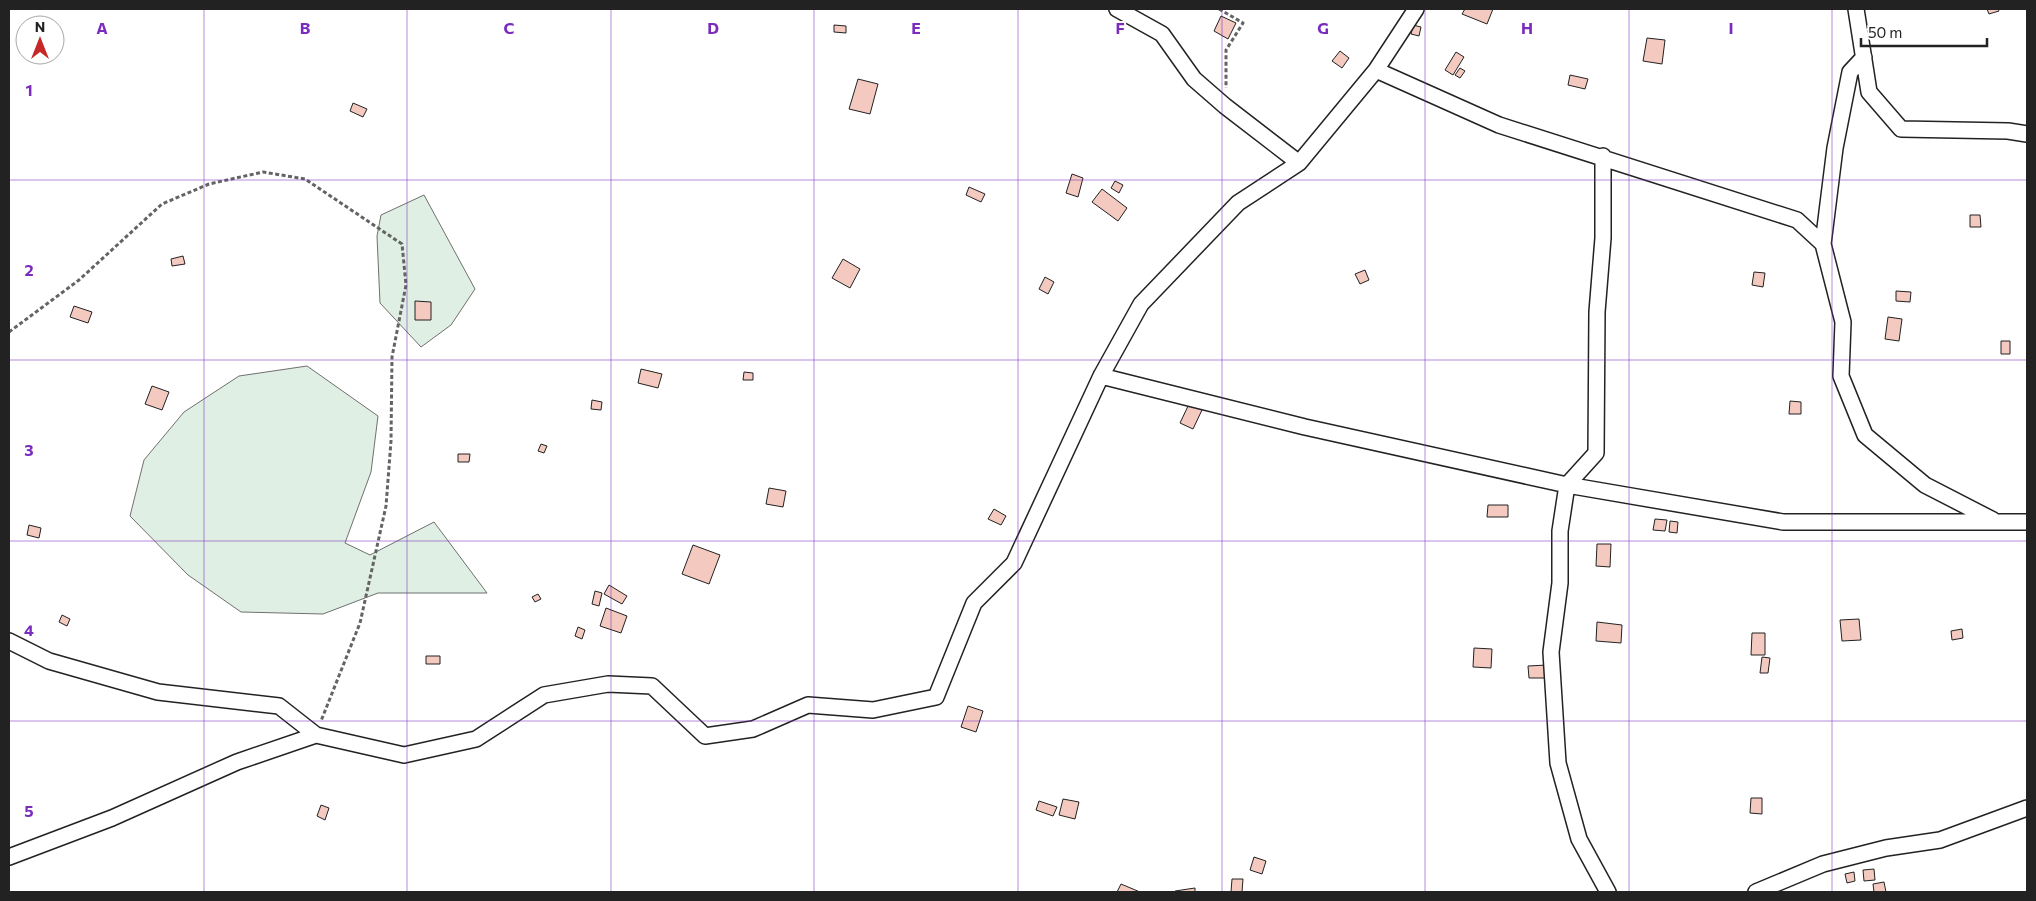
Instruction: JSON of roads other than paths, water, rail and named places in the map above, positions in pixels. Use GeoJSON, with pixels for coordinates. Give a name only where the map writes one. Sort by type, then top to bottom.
{"type":"FeatureCollection","features":[{"type":"Feature","properties":{"kind":"street"},"geometry":{"type":"LineString","coordinates":[[1117,9],[1162,34],[1194,79],[1225,106],[1299,162]]}},
{"type":"Feature","properties":{"kind":"street"},"geometry":{"type":"LineString","coordinates":[[9,641],[49,661],[158,692],[279,706],[316,735],[404,755],[476,739],[544,695],[608,684],[652,686],[705,736],[752,729],[808,705],[873,710],[936,697],[974,603],[1014,563],[1101,376],[1141,304],[1238,203],[1299,162],[1376,70],[1416,9]]}},
{"type":"Feature","properties":{"kind":"street"},"geometry":{"type":"LineString","coordinates":[[1856,9],[1869,92],[1901,129],[2027,134]]}},
{"type":"Feature","properties":{"kind":"street"},"geometry":{"type":"LineString","coordinates":[[1864,57],[1850,72],[1835,148],[1823,244],[1843,322],[1841,376],[1865,435],[1925,485],[1995,521]]}},
{"type":"Feature","properties":{"kind":"street"},"geometry":{"type":"LineString","coordinates":[[1376,70],[1499,125],[1603,156],[1797,220],[1823,244]]}},
{"type":"Feature","properties":{"kind":"street"},"geometry":{"type":"LineString","coordinates":[[1603,156],[1603,238],[1596,312],[1596,453],[1567,485],[1560,531],[1560,583],[1552,652],[1558,763],[1579,839],[1608,892]]}},
{"type":"Feature","properties":{"kind":"street"},"geometry":{"type":"LineString","coordinates":[[1101,376],[1305,426],[1567,485],[1783,522],[2027,522]]}},
{"type":"Feature","properties":{"kind":"street"},"geometry":{"type":"LineString","coordinates":[[9,857],[112,818],[237,762],[316,735]]}},
{"type":"Feature","properties":{"kind":"street"},"geometry":{"type":"LineString","coordinates":[[1757,892],[1823,864],[1886,848],[1940,840],[2027,808]]}}]}
